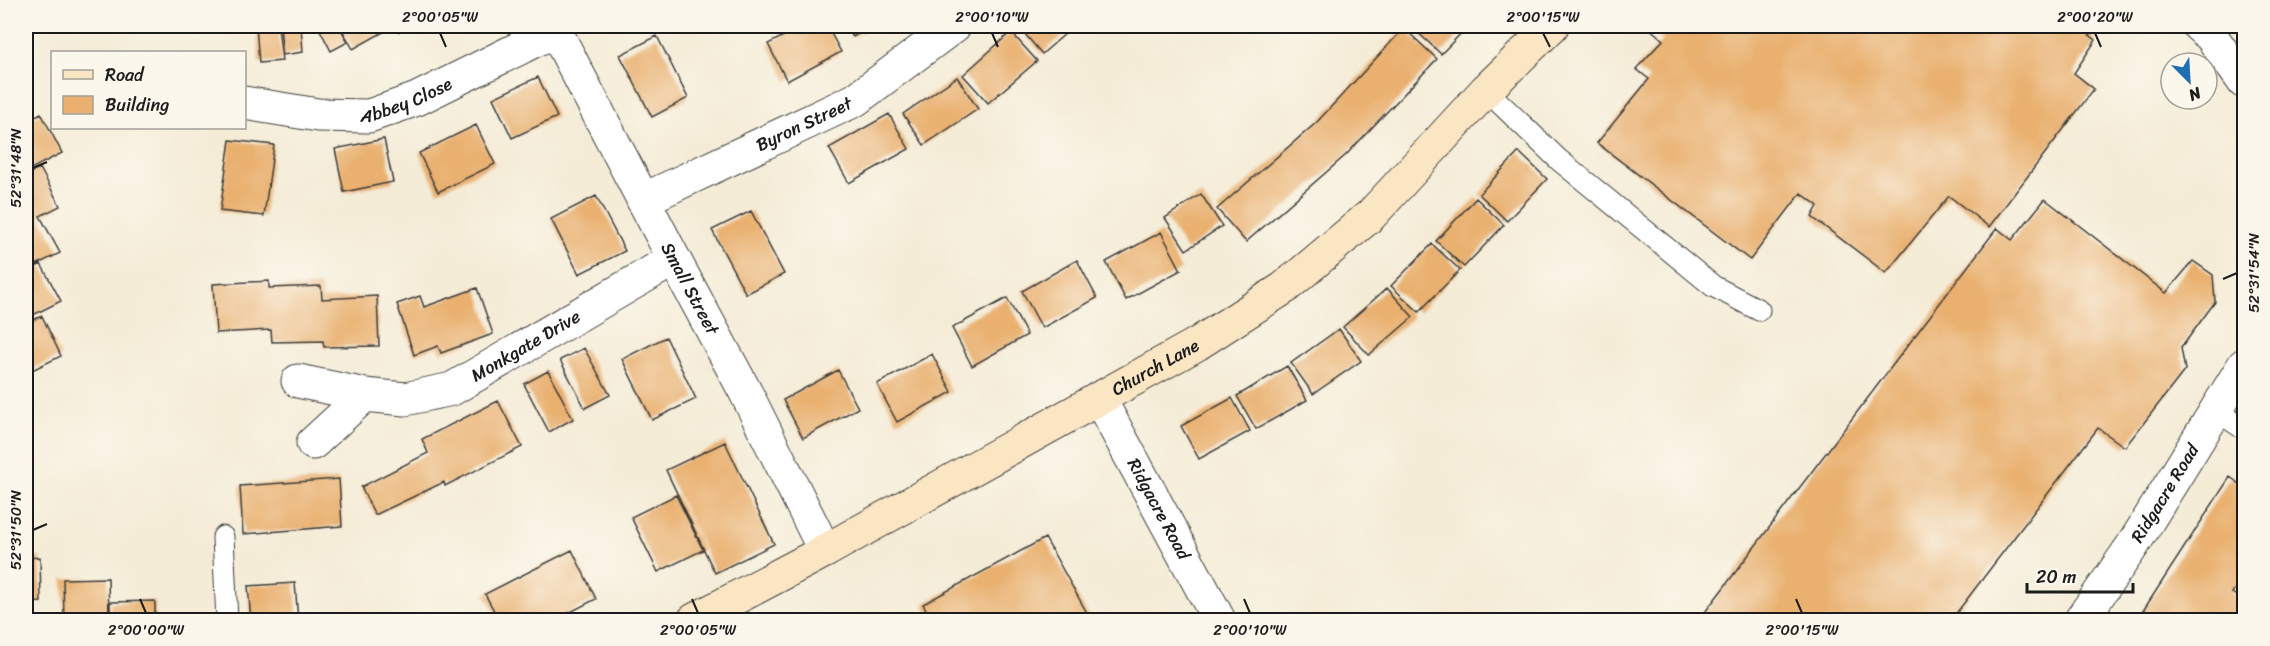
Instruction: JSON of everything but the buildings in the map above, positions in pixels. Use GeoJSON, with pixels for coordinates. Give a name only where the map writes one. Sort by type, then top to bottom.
{"type":"FeatureCollection","features":[{"type":"Feature","properties":{"kind":"main road","name":"Church Lane"},"geometry":{"type":"LineString","coordinates":[[694,621],[825,551],[1197,344],[1284,288],[1371,214],[1486,90],[1552,26]]}},
{"type":"Feature","properties":{"kind":"street","name":"Byron Street"},"geometry":{"type":"LineString","coordinates":[[643,200],[855,100],[954,26]]}},
{"type":"Feature","properties":{"kind":"street"},"geometry":{"type":"LineString","coordinates":[[2199,26],[2211,36],[2244,82]]}},
{"type":"Feature","properties":{"kind":"street","name":"Small Street"},"geometry":{"type":"LineString","coordinates":[[555,28],[746,393],[825,551]]}},
{"type":"Feature","properties":{"kind":"street","name":"Abbey Close"},"geometry":{"type":"LineString","coordinates":[[246,103],[318,115],[369,116],[417,99],[555,28]]}},
{"type":"Feature","properties":{"kind":"street","name":"Monkgate Drive"},"geometry":{"type":"LineString","coordinates":[[298,381],[365,395],[405,399],[452,389],[674,259]]}},
{"type":"Feature","properties":{"kind":"street","name":"Ridgacre Road"},"geometry":{"type":"LineString","coordinates":[[2081,621],[2133,545],[2244,365]]}},
{"type":"Feature","properties":{"kind":"street"},"geometry":{"type":"LineString","coordinates":[[313,443],[365,395]]}},
{"type":"Feature","properties":{"kind":"street","name":"Ridgacre Road"},"geometry":{"type":"LineString","coordinates":[[1099,398],[1219,621]]}},
{"type":"Feature","properties":{"kind":"lane"},"geometry":{"type":"LineString","coordinates":[[1486,90],[1559,160],[1713,286],[1759,310]]}},
{"type":"Feature","properties":{"kind":"lane"},"geometry":{"type":"LineString","coordinates":[[2217,411],[2244,429]]}},
{"type":"Feature","properties":{"kind":"lane"},"geometry":{"type":"LineString","coordinates":[[223,537],[227,621]]}}]}
